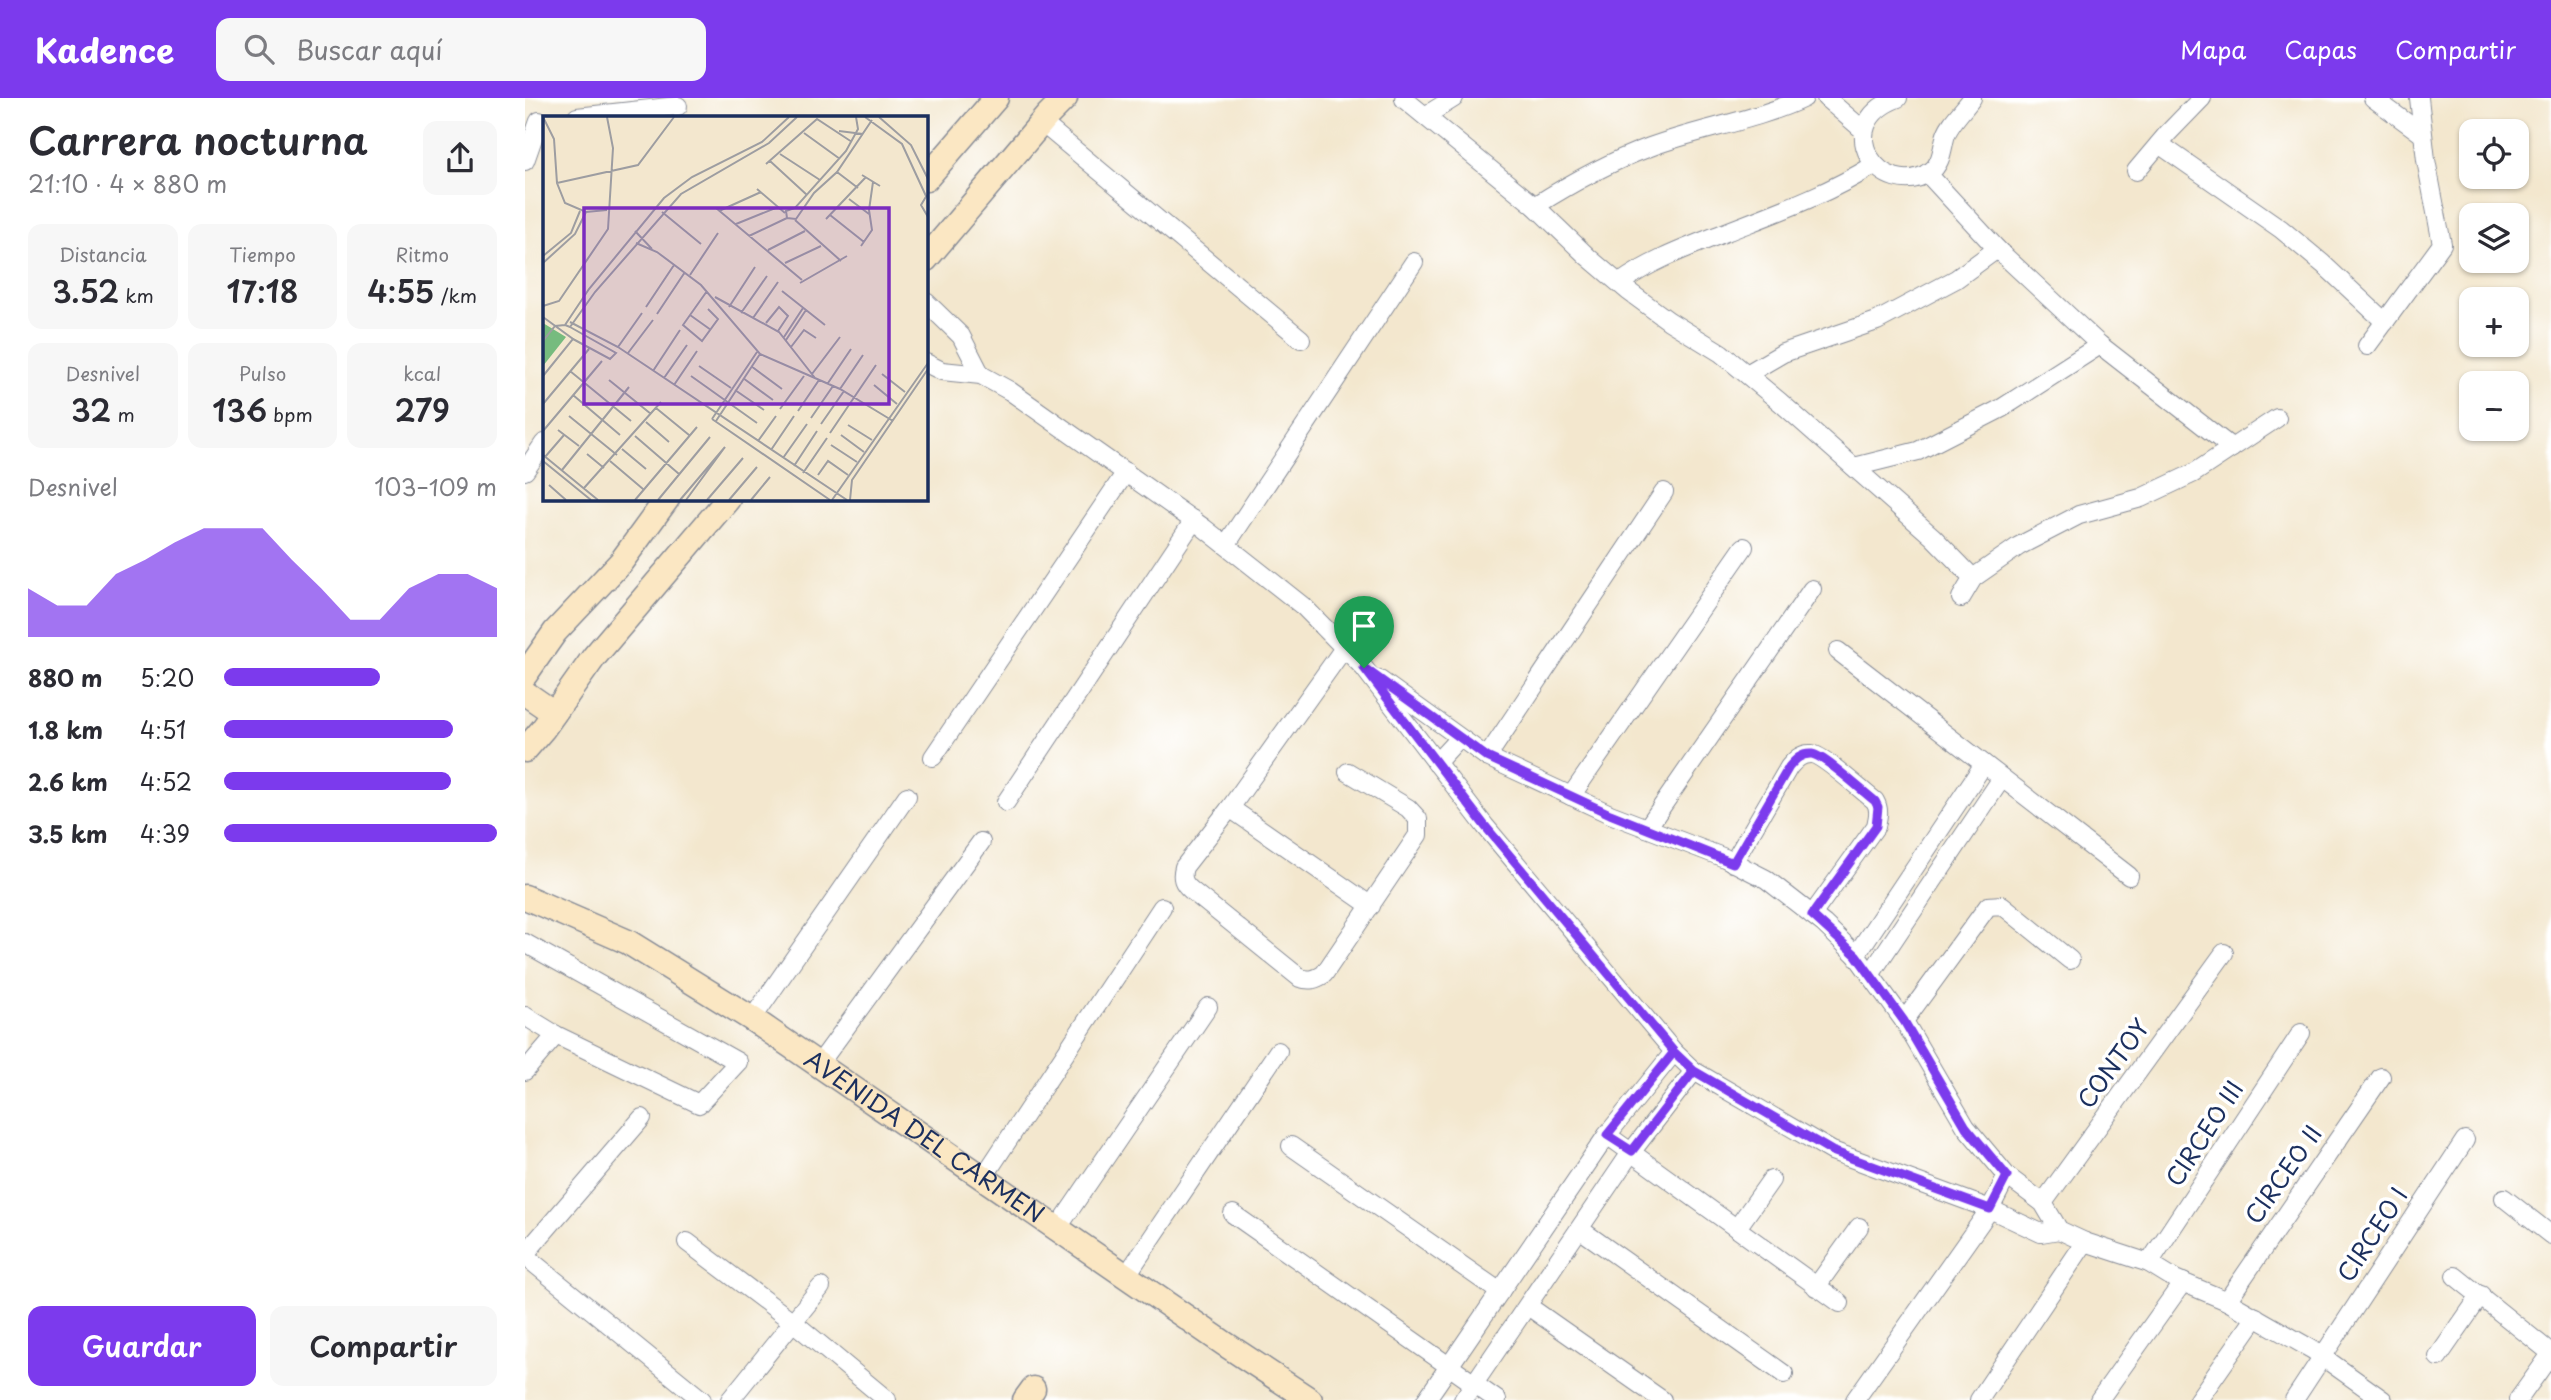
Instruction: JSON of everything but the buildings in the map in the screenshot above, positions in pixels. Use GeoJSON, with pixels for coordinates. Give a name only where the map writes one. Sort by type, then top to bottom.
{"type":"FeatureCollection","features":[{"type":"Feature","properties":{"kind":"main road"},"geometry":{"type":"LineString","coordinates":[[927,178],[996,98]]}},
{"type":"Feature","properties":{"kind":"main road"},"geometry":{"type":"LineString","coordinates":[[927,258],[1041,122],[1065,98]]}},
{"type":"Feature","properties":{"kind":"main road"},"geometry":{"type":"LineString","coordinates":[[525,675],[555,632],[621,562],[666,500]]}},
{"type":"Feature","properties":{"kind":"main road"},"geometry":{"type":"LineString","coordinates":[[525,750],[594,656],[727,500]]}},
{"type":"Feature","properties":{"kind":"main road"},"geometry":{"type":"LineString","coordinates":[[525,693],[554,713]]}},
{"type":"Feature","properties":{"kind":"main road","name":"AVENIDA DEL CARMEN"},"geometry":{"type":"LineString","coordinates":[[525,897],[628,942],[752,1019],[1310,1400]]}},
{"type":"Feature","properties":{"kind":"street"},"geometry":{"type":"LineString","coordinates":[[1425,116],[1454,98]]}},
{"type":"Feature","properties":{"kind":"street"},"geometry":{"type":"LineString","coordinates":[[1535,206],[1574,181],[1651,147],[1738,123],[1804,98]]}},
{"type":"Feature","properties":{"kind":"street"},"geometry":{"type":"LineString","coordinates":[[1826,98],[1863,130]]}},
{"type":"Feature","properties":{"kind":"street"},"geometry":{"type":"LineString","coordinates":[[1898,98],[1885,103],[1868,118],[1863,130],[1863,143],[1874,165],[1896,178],[1916,178],[1932,171],[1942,155],[1945,135],[1972,98]]}},
{"type":"Feature","properties":{"kind":"street"},"geometry":{"type":"LineString","coordinates":[[2136,171],[2202,98]]}},
{"type":"Feature","properties":{"kind":"street"},"geometry":{"type":"LineString","coordinates":[[2373,98],[2422,134]]}},
{"type":"Feature","properties":{"kind":"street"},"geometry":{"type":"LineString","coordinates":[[2367,346],[2442,244],[2422,134],[2419,98]]}},
{"type":"Feature","properties":{"kind":"street"},"geometry":{"type":"LineString","coordinates":[[1404,99],[1535,206],[1620,284],[1669,321],[1721,353],[1747,374],[1933,537],[1973,578]]}},
{"type":"Feature","properties":{"kind":"street"},"geometry":{"type":"LineString","coordinates":[[587,116],[679,107]]}},
{"type":"Feature","properties":{"kind":"street"},"geometry":{"type":"LineString","coordinates":[[525,161],[536,120]]}},
{"type":"Feature","properties":{"kind":"street"},"geometry":{"type":"LineString","coordinates":[[1041,122],[1301,339]]}},
{"type":"Feature","properties":{"kind":"street"},"geometry":{"type":"LineString","coordinates":[[2159,144],[2281,229],[2385,321]]}},
{"type":"Feature","properties":{"kind":"street"},"geometry":{"type":"LineString","coordinates":[[1620,284],[1653,262],[1846,183],[1874,165]]}},
{"type":"Feature","properties":{"kind":"street"},"geometry":{"type":"LineString","coordinates":[[1927,173],[1997,249],[2100,345],[2232,448]]}},
{"type":"Feature","properties":{"kind":"street"},"geometry":{"type":"LineString","coordinates":[[1747,374],[1783,353],[1877,321],[1957,279],[1997,249]]}},
{"type":"Feature","properties":{"kind":"street"},"geometry":{"type":"LineString","coordinates":[[1226,545],[1414,262]]}},
{"type":"Feature","properties":{"kind":"street"},"geometry":{"type":"LineString","coordinates":[[927,303],[961,336],[981,375]]}},
{"type":"Feature","properties":{"kind":"street"},"geometry":{"type":"LineString","coordinates":[[1854,467],[1918,451],[2002,408],[2100,345]]}},
{"type":"Feature","properties":{"kind":"street"},"geometry":{"type":"LineString","coordinates":[[927,364],[942,371],[981,375],[1010,391],[1193,520],[1304,607],[1364,668],[1485,826],[1674,1052],[1694,1071],[1832,1151],[1990,1209],[2041,1233],[2059,1230],[2085,1242],[2149,1263],[2256,1317],[2323,1357],[2383,1400]]}},
{"type":"Feature","properties":{"kind":"street"},"geometry":{"type":"LineString","coordinates":[[1961,597],[1973,578],[2019,546],[2079,515],[2141,498],[2194,473],[2277,418]]}},
{"type":"Feature","properties":{"kind":"street"},"geometry":{"type":"LineString","coordinates":[[525,471],[543,444]]}},
{"type":"Feature","properties":{"kind":"street"},"geometry":{"type":"LineString","coordinates":[[933,757],[1126,472]]}},
{"type":"Feature","properties":{"kind":"street"},"geometry":{"type":"LineString","coordinates":[[1487,757],[1664,492]]}},
{"type":"Feature","properties":{"kind":"street"},"geometry":{"type":"LineString","coordinates":[[1006,802],[1193,520]]}},
{"type":"Feature","properties":{"kind":"street"},"geometry":{"type":"LineString","coordinates":[[1571,796],[1744,547]]}},
{"type":"Feature","properties":{"kind":"street"},"geometry":{"type":"LineString","coordinates":[[1647,828],[1812,589]]}},
{"type":"Feature","properties":{"kind":"street"},"geometry":{"type":"LineString","coordinates":[[1344,648],[1230,808],[1184,867],[1183,880],[1191,890],[1300,978],[1311,980],[1324,974],[1418,835],[1418,819],[1408,808],[1348,772]]}},
{"type":"Feature","properties":{"kind":"street"},"geometry":{"type":"LineString","coordinates":[[1838,651],[2129,876]]}},
{"type":"Feature","properties":{"kind":"street"},"geometry":{"type":"LineString","coordinates":[[1364,668],[1487,757],[1766,879],[1812,915],[1856,955],[1904,1021],[1966,1127],[2007,1176],[2043,1203],[2059,1230]]}},
{"type":"Feature","properties":{"kind":"street"},"geometry":{"type":"LineString","coordinates":[[1437,763],[1459,738]]}},
{"type":"Feature","properties":{"kind":"street"},"geometry":{"type":"LineString","coordinates":[[1733,863],[1789,767],[1797,758],[1805,755],[1819,757],[1875,801],[1878,815],[1876,826],[1812,915]]}},
{"type":"Feature","properties":{"kind":"street"},"geometry":{"type":"LineString","coordinates":[[1856,955],[1984,764]]}},
{"type":"Feature","properties":{"kind":"street"},"geometry":{"type":"LineString","coordinates":[[1870,975],[2002,778]]}},
{"type":"Feature","properties":{"kind":"street"},"geometry":{"type":"LineString","coordinates":[[752,1019],[907,796]]}},
{"type":"Feature","properties":{"kind":"street"},"geometry":{"type":"LineString","coordinates":[[1230,808],[1371,906]]}},
{"type":"Feature","properties":{"kind":"street"},"geometry":{"type":"LineString","coordinates":[[818,1064],[981,842]]}},
{"type":"Feature","properties":{"kind":"street"},"geometry":{"type":"LineString","coordinates":[[1904,1021],[1988,906],[2002,905],[2070,960]]}},
{"type":"Feature","properties":{"kind":"street"},"geometry":{"type":"LineString","coordinates":[[983,1178],[1162,907]]}},
{"type":"Feature","properties":{"kind":"street"},"geometry":{"type":"LineString","coordinates":[[525,943],[739,1062],[699,1104],[557,1035],[525,1016]]}},
{"type":"Feature","properties":{"kind":"street","name":"CONTOY"},"geometry":{"type":"LineString","coordinates":[[2043,1203],[2224,953]]}},
{"type":"Feature","properties":{"kind":"street"},"geometry":{"type":"LineString","coordinates":[[1057,1229],[1208,1007]]}},
{"type":"Feature","properties":{"kind":"street","name":"CIRCEO III"},"geometry":{"type":"LineString","coordinates":[[2149,1263],[2301,1033]]}},
{"type":"Feature","properties":{"kind":"street"},"geometry":{"type":"LineString","coordinates":[[525,1071],[557,1035]]}},
{"type":"Feature","properties":{"kind":"street"},"geometry":{"type":"LineString","coordinates":[[1126,1276],[1278,1051]]}},
{"type":"Feature","properties":{"kind":"street"},"geometry":{"type":"LineString","coordinates":[[1426,1400],[1607,1135],[1674,1052]]}},
{"type":"Feature","properties":{"kind":"street"},"geometry":{"type":"LineString","coordinates":[[1463,1400],[1581,1230],[1632,1151],[1694,1071]]}},
{"type":"Feature","properties":{"kind":"street","name":"CIRCEO II"},"geometry":{"type":"LineString","coordinates":[[2227,1301],[2381,1077]]}},
{"type":"Feature","properties":{"kind":"street"},"geometry":{"type":"LineString","coordinates":[[642,1118],[525,1255],[702,1400]]}},
{"type":"Feature","properties":{"kind":"street"},"geometry":{"type":"LineString","coordinates":[[1607,1135],[1840,1303]]}},
{"type":"Feature","properties":{"kind":"street","name":"CIRCEO I"},"geometry":{"type":"LineString","coordinates":[[2294,1400],[2465,1140]]}},
{"type":"Feature","properties":{"kind":"street"},"geometry":{"type":"LineString","coordinates":[[1291,1146],[1500,1292]]}},
{"type":"Feature","properties":{"kind":"street"},"geometry":{"type":"LineString","coordinates":[[1855,1400],[1990,1209],[2007,1176]]}},
{"type":"Feature","properties":{"kind":"street"},"geometry":{"type":"LineString","coordinates":[[1737,1228],[1771,1180]]}},
{"type":"Feature","properties":{"kind":"street"},"geometry":{"type":"LineString","coordinates":[[2504,1198],[2551,1235]]}},
{"type":"Feature","properties":{"kind":"street"},"geometry":{"type":"LineString","coordinates":[[1233,1214],[1497,1400]]}},
{"type":"Feature","properties":{"kind":"street"},"geometry":{"type":"LineString","coordinates":[[1816,1287],[1859,1227]]}},
{"type":"Feature","properties":{"kind":"street"},"geometry":{"type":"LineString","coordinates":[[1581,1230],[1784,1374]]}},
{"type":"Feature","properties":{"kind":"street"},"geometry":{"type":"LineString","coordinates":[[687,1242],[793,1322],[887,1400]]}},
{"type":"Feature","properties":{"kind":"street"},"geometry":{"type":"LineString","coordinates":[[1979,1400],[2085,1242]]}},
{"type":"Feature","properties":{"kind":"street"},"geometry":{"type":"LineString","coordinates":[[2455,1276],[2551,1353],[2518,1400]]}},
{"type":"Feature","properties":{"kind":"street"},"geometry":{"type":"LineString","coordinates":[[2099,1400],[2183,1282]]}},
{"type":"Feature","properties":{"kind":"street"},"geometry":{"type":"LineString","coordinates":[[730,1400],[821,1287]]}},
{"type":"Feature","properties":{"kind":"street"},"geometry":{"type":"LineString","coordinates":[[2438,1357],[2481,1295]]}},
{"type":"Feature","properties":{"kind":"street"},"geometry":{"type":"LineString","coordinates":[[1528,1306],[1663,1400]]}},
{"type":"Feature","properties":{"kind":"street"},"geometry":{"type":"LineString","coordinates":[[2198,1400],[2256,1317]]}},
{"type":"Feature","properties":{"kind":"route"},"geometry":{"type":"LineString","coordinates":[[1364,668],[1485,826],[1674,1052],[1694,1071],[1632,1151],[1607,1135],[1674,1052],[1687,1065],[1694,1071],[1832,1151],[1990,1209],[2007,1176],[1966,1127],[1904,1021],[1856,955],[1812,915],[1876,826],[1878,807],[1875,801],[1819,757],[1812,754],[1797,758],[1789,767],[1733,863],[1610,814],[1487,757],[1364,668]]}}]}
